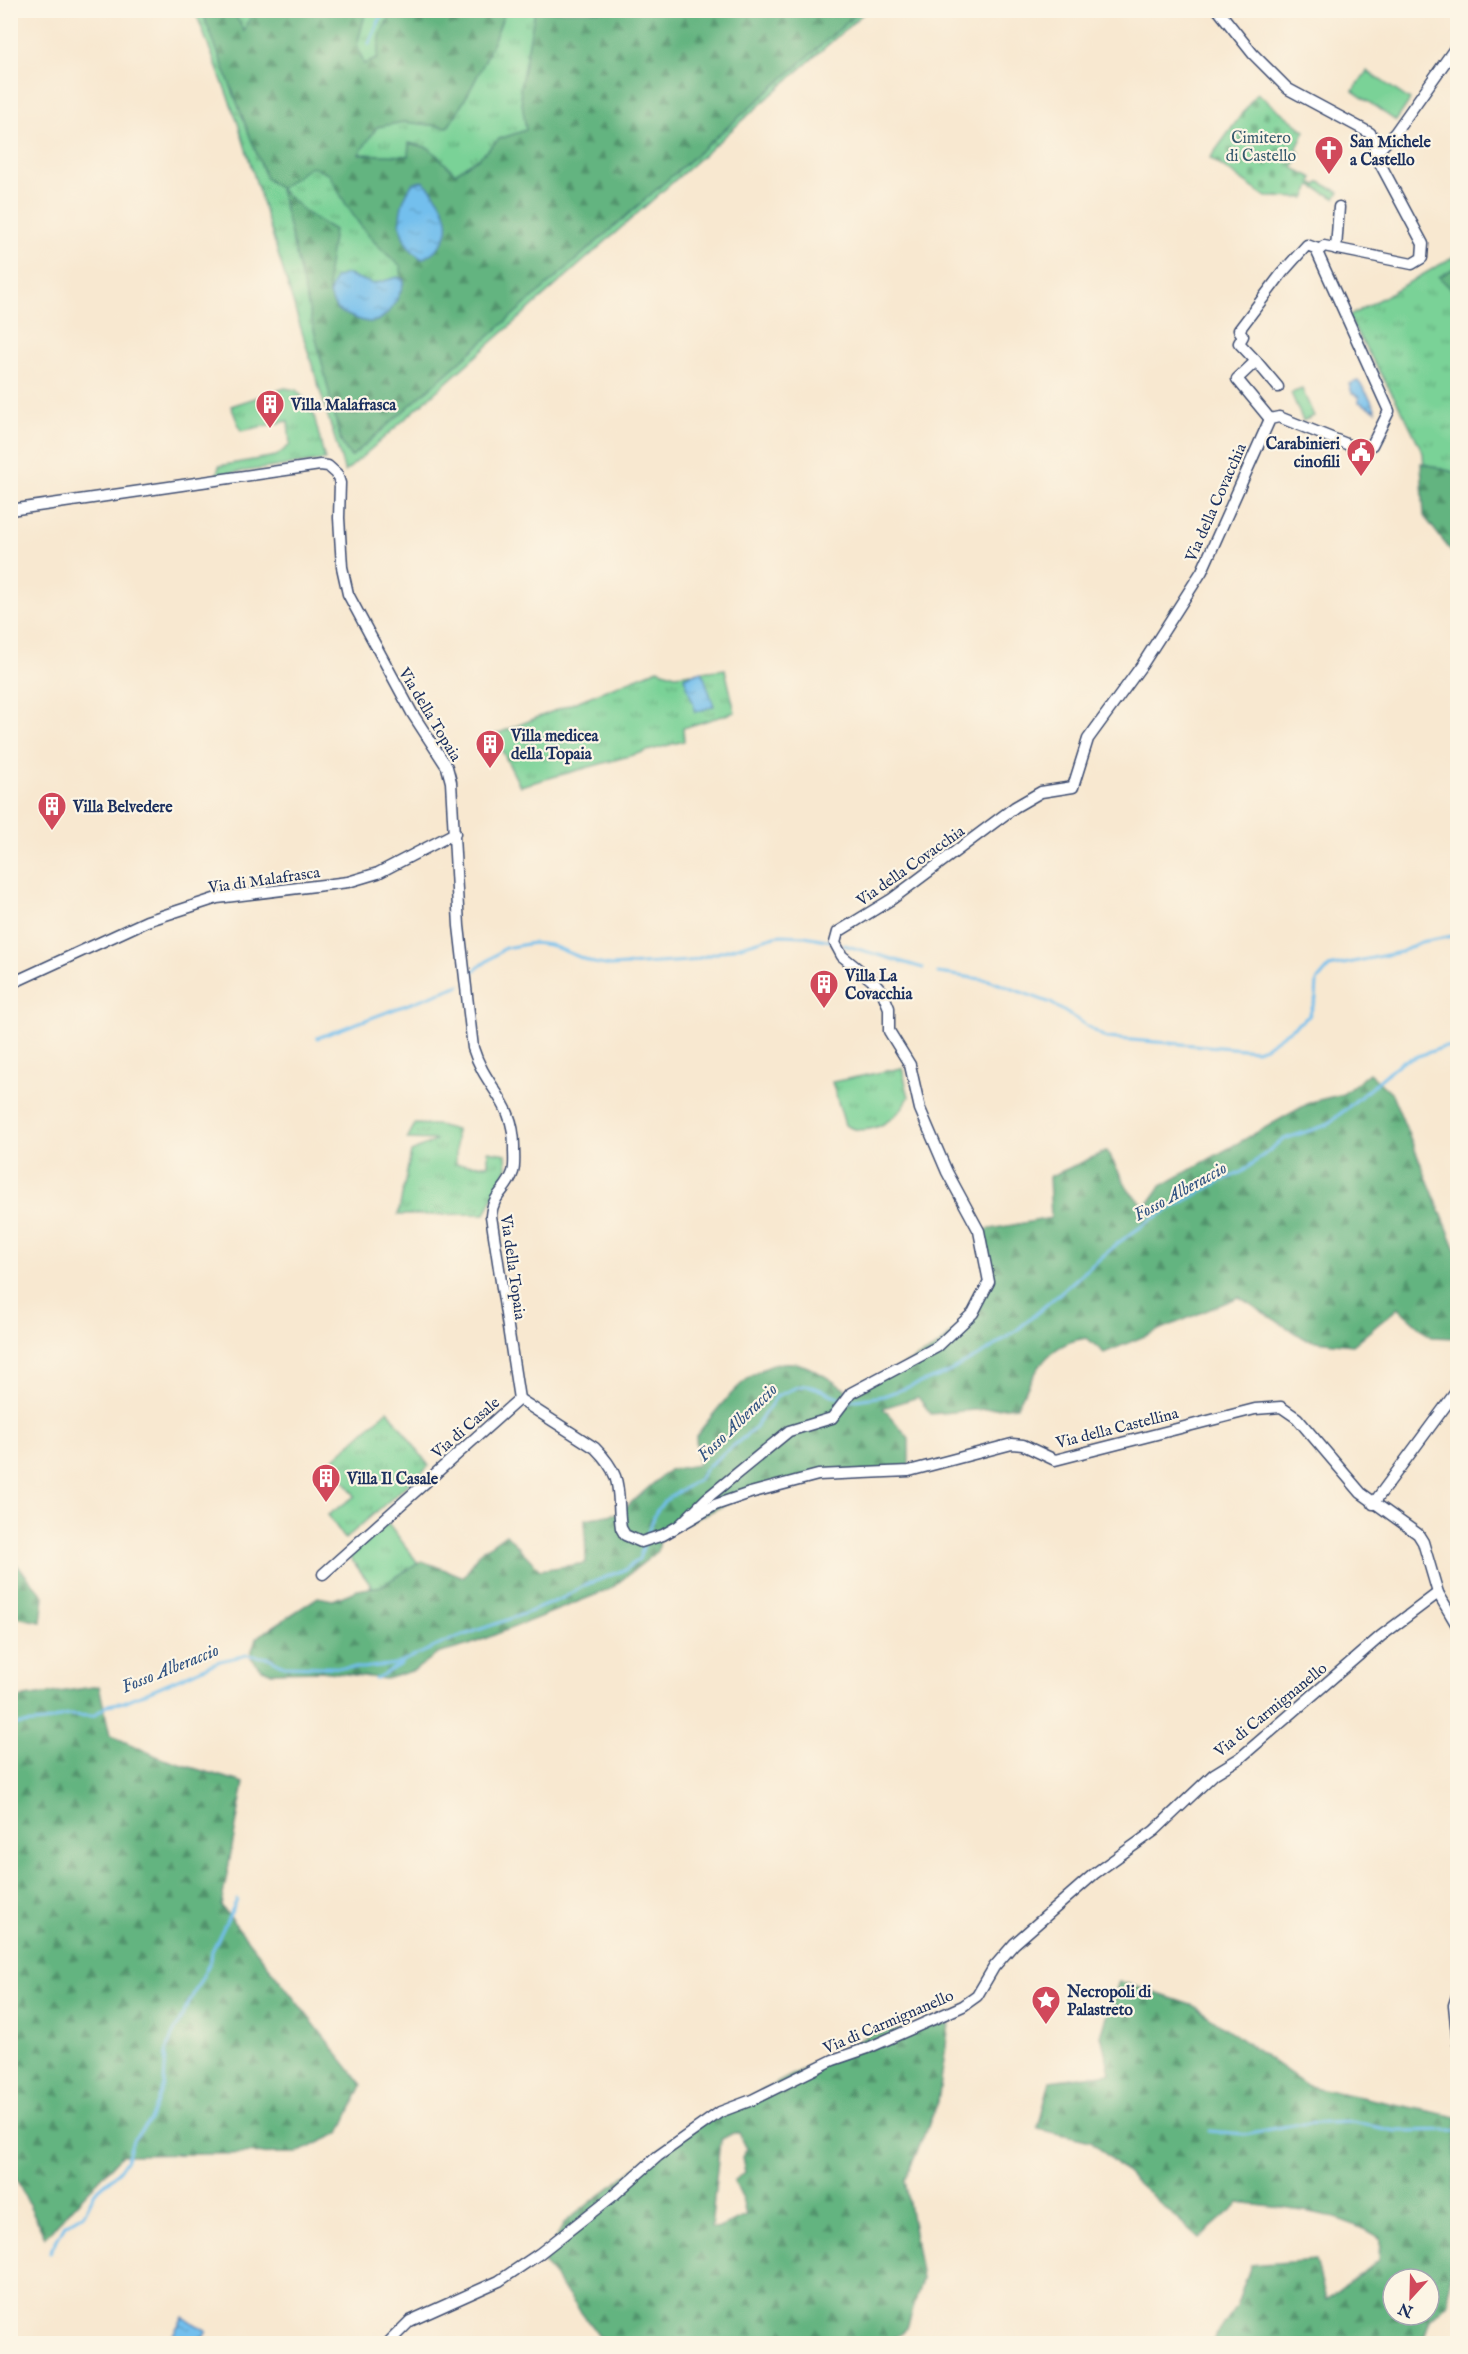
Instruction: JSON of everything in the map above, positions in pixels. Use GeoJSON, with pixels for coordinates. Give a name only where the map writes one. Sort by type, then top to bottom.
{"type":"FeatureCollection","features":[{"type":"Feature","properties":{"kind":"street"},"geometry":{"type":"LineString","coordinates":[[1218,10],[1253,54],[1288,89],[1370,134],[1375,139],[1375,154],[1423,244],[1422,258],[1412,264],[1324,246],[1318,249],[1307,245],[1294,258],[1239,330],[1243,336],[1239,343],[1278,387]]}},
{"type":"Feature","properties":{"kind":"street"},"geometry":{"type":"LineString","coordinates":[[1375,154],[1395,134],[1458,44]]}},
{"type":"Feature","properties":{"kind":"street"},"geometry":{"type":"LineString","coordinates":[[1336,249],[1339,207]]}},
{"type":"Feature","properties":{"kind":"street"},"geometry":{"type":"LineString","coordinates":[[1256,361],[1238,379],[1270,419],[1279,417],[1359,449],[1372,446],[1389,411],[1320,264],[1318,249]]}},
{"type":"Feature","properties":{"kind":"street","name":"Via della Covacchia"},"geometry":{"type":"LineString","coordinates":[[681,1525],[707,1498],[789,1431],[832,1418],[844,1401],[937,1347],[973,1313],[989,1282],[979,1230],[947,1172],[920,1109],[910,1065],[889,1031],[889,1008],[882,991],[842,956],[835,943],[838,932],[892,899],[1015,807],[1041,792],[1073,787],[1088,739],[1142,665],[1202,571],[1270,419]]}},
{"type":"Feature","properties":{"kind":"street","name":"Via della Topaia"},"geometry":{"type":"LineString","coordinates":[[10,510],[320,465],[328,466],[337,474],[340,483],[339,518],[342,567],[348,594],[402,695],[447,767],[455,832],[459,926],[473,1048],[479,1067],[507,1108],[514,1132],[514,1171],[492,1203],[491,1216],[519,1399]]}},
{"type":"Feature","properties":{"kind":"street","name":"Via di Malafrasca"},"geometry":{"type":"LineString","coordinates":[[10,984],[147,921],[217,898],[348,882],[378,873],[455,832]]}},
{"type":"Feature","properties":{"kind":"street"},"geometry":{"type":"LineString","coordinates":[[1373,1504],[1458,1389]]}},
{"type":"Feature","properties":{"kind":"street","name":"Via della Castellina"},"geometry":{"type":"LineString","coordinates":[[519,1399],[595,1448],[604,1458],[617,1476],[621,1528],[625,1535],[641,1542],[663,1536],[716,1504],[818,1475],[909,1471],[1012,1444],[1023,1445],[1054,1460],[1219,1417],[1281,1407],[1297,1418],[1373,1504],[1418,1534],[1423,1542],[1438,1593],[1458,1627]]}},
{"type":"Feature","properties":{"kind":"street","name":"Via di Casale"},"geometry":{"type":"LineString","coordinates":[[323,1574],[519,1399]]}},
{"type":"Feature","properties":{"kind":"street","name":"Via di Carmignanello"},"geometry":{"type":"LineString","coordinates":[[387,2343],[410,2321],[499,2281],[539,2254],[614,2195],[658,2156],[720,2112],[752,2100],[833,2060],[867,2048],[963,2006],[977,1996],[994,1967],[1014,1944],[1094,1875],[1154,1831],[1214,1774],[1240,1758],[1381,1636],[1438,1593]]}},
{"type":"Feature","properties":{"kind":"street"},"geometry":{"type":"LineString","coordinates":[[1458,1993],[1454,2005],[1458,2044]]}},
{"type":"Feature","properties":{"kind":"green space"},"geometry":{"type":"Polygon","coordinates":[[[195,11],[866,11],[345,472],[237,120],[195,11]]]}},
{"type":"Feature","properties":{"kind":"green space"},"geometry":{"type":"Polygon","coordinates":[[[202,11],[233,11],[244,31],[253,11],[366,11],[357,45],[364,64],[377,59],[381,32],[394,11],[505,11],[480,70],[448,127],[404,122],[377,127],[359,154],[408,156],[409,143],[429,148],[455,173],[479,158],[499,139],[526,130],[520,89],[535,11],[860,11],[351,457],[341,442],[280,189],[266,178],[202,11]],[[311,166],[280,189],[309,215],[334,230],[328,272],[329,295],[390,309],[402,287],[401,266],[369,236],[329,174],[311,166]]]}},
{"type":"Feature","properties":{"kind":"green space"},"geometry":{"type":"Polygon","coordinates":[[[1367,71],[1410,100],[1396,121],[1353,91],[1367,71]]]}},
{"type":"Feature","properties":{"kind":"green space","name":"Cimitero di Castello"},"geometry":{"type":"Polygon","coordinates":[[[1257,93],[1305,131],[1296,150],[1301,153],[1293,168],[1313,178],[1311,182],[1317,185],[1320,182],[1339,192],[1335,198],[1311,186],[1305,198],[1266,197],[1210,158],[1257,93]]]}},
{"type":"Feature","properties":{"kind":"green space"},"geometry":{"type":"Polygon","coordinates":[[[1457,255],[1457,557],[1425,481],[1423,453],[1404,414],[1348,317],[1457,255]]]}},
{"type":"Feature","properties":{"kind":"green space"},"geometry":{"type":"Polygon","coordinates":[[[1457,266],[1457,295],[1439,277],[1457,266]]]}},
{"type":"Feature","properties":{"kind":"green space"},"geometry":{"type":"Polygon","coordinates":[[[285,388],[296,390],[312,407],[325,460],[217,475],[219,466],[276,456],[290,445],[288,421],[241,431],[231,406],[285,388]]]}},
{"type":"Feature","properties":{"kind":"green space"},"geometry":{"type":"Polygon","coordinates":[[[1302,389],[1314,416],[1303,421],[1291,393],[1302,389]]]}},
{"type":"Feature","properties":{"kind":"green space"},"geometry":{"type":"Polygon","coordinates":[[[1421,463],[1457,473],[1457,559],[1424,516],[1421,463]]]}},
{"type":"Feature","properties":{"kind":"green space"},"geometry":{"type":"Polygon","coordinates":[[[658,669],[675,675],[725,669],[735,712],[683,728],[684,741],[520,786],[494,735],[658,669]]]}},
{"type":"Feature","properties":{"kind":"green space"},"geometry":{"type":"Polygon","coordinates":[[[902,1068],[909,1097],[898,1113],[873,1128],[854,1129],[845,1125],[832,1082],[902,1068]]]}},
{"type":"Feature","properties":{"kind":"green space"},"geometry":{"type":"Polygon","coordinates":[[[1369,1073],[1392,1094],[1457,1252],[1457,1338],[1431,1337],[1398,1308],[1353,1345],[1307,1340],[1239,1297],[1104,1353],[1087,1338],[1061,1346],[1036,1371],[1017,1406],[931,1414],[918,1397],[883,1408],[909,1438],[909,1471],[847,1474],[750,1493],[661,1535],[658,1551],[610,1589],[469,1645],[437,1654],[415,1670],[386,1679],[321,1671],[270,1672],[260,1668],[250,1656],[256,1638],[318,1597],[333,1600],[358,1590],[381,1586],[422,1561],[464,1577],[478,1554],[506,1534],[540,1570],[586,1563],[585,1519],[619,1513],[669,1470],[698,1465],[696,1436],[729,1396],[756,1373],[770,1366],[786,1363],[802,1365],[851,1393],[937,1347],[973,1313],[989,1282],[979,1231],[1051,1218],[1049,1177],[1107,1151],[1130,1192],[1146,1207],[1161,1186],[1311,1102],[1343,1094],[1369,1073]]]}},
{"type":"Feature","properties":{"kind":"green space"},"geometry":{"type":"Polygon","coordinates":[[[415,1124],[437,1125],[456,1130],[456,1164],[488,1165],[488,1151],[506,1154],[507,1168],[485,1214],[398,1215],[411,1152],[437,1140],[407,1139],[415,1124]]]}},
{"type":"Feature","properties":{"kind":"green space"},"geometry":{"type":"Polygon","coordinates":[[[388,1410],[429,1466],[345,1539],[328,1515],[355,1496],[331,1461],[388,1410]]]}},
{"type":"Feature","properties":{"kind":"green space"},"geometry":{"type":"Polygon","coordinates":[[[388,1523],[421,1567],[376,1592],[349,1556],[388,1523]]]}},
{"type":"Feature","properties":{"kind":"green space"},"geometry":{"type":"Polygon","coordinates":[[[11,1558],[44,1596],[41,1622],[11,1616],[11,1558]]]}},
{"type":"Feature","properties":{"kind":"green space"},"geometry":{"type":"Polygon","coordinates":[[[99,1686],[110,1735],[163,1759],[244,1783],[221,1906],[362,2085],[340,2133],[297,2153],[122,2155],[45,2237],[16,2178],[11,2175],[11,1699],[99,1686]]]}},
{"type":"Feature","properties":{"kind":"green space"},"geometry":{"type":"Polygon","coordinates":[[[1119,1981],[1194,2006],[1308,2086],[1457,2117],[1449,2302],[1441,2310],[1441,2267],[1381,2267],[1381,2327],[1428,2327],[1422,2343],[1211,2343],[1236,2307],[1251,2265],[1316,2260],[1326,2300],[1379,2260],[1380,2238],[1345,2221],[1312,2212],[1239,2203],[1199,2238],[1091,2141],[1038,2129],[1050,2081],[1110,2073],[1101,2035],[1119,1981]]]}},
{"type":"Feature","properties":{"kind":"green space"},"geometry":{"type":"Polygon","coordinates":[[[949,2024],[938,2102],[905,2180],[922,2279],[907,2328],[889,2343],[604,2343],[544,2263],[564,2223],[679,2134],[875,2032],[949,2024]],[[733,2133],[720,2140],[711,2228],[717,2229],[746,2216],[742,2198],[734,2181],[745,2172],[742,2157],[747,2149],[739,2133],[733,2133]]]}},
{"type":"Feature","properties":{"kind":"water"},"geometry":{"type":"Polygon","coordinates":[[[423,181],[440,201],[445,212],[447,232],[434,251],[422,259],[406,243],[400,224],[407,193],[413,183],[423,181]]]}},
{"type":"Feature","properties":{"kind":"water"},"geometry":{"type":"Polygon","coordinates":[[[346,274],[373,284],[398,277],[404,280],[400,293],[387,313],[376,321],[369,322],[337,310],[329,295],[335,278],[346,274]]]}},
{"type":"Feature","properties":{"kind":"water"},"geometry":{"type":"Polygon","coordinates":[[[1358,381],[1371,399],[1376,411],[1359,402],[1359,397],[1352,393],[1349,384],[1358,381]]]}},
{"type":"Feature","properties":{"kind":"water"},"geometry":{"type":"Polygon","coordinates":[[[702,671],[714,706],[696,712],[684,677],[702,671]]]}},
{"type":"Feature","properties":{"kind":"water"},"geometry":{"type":"Polygon","coordinates":[[[183,2317],[207,2331],[200,2343],[186,2343],[173,2334],[183,2317]]]}},
{"type":"Feature","properties":{"kind":"waterway"},"geometry":{"type":"LineString","coordinates":[[369,44],[384,10]]}},
{"type":"Feature","properties":{"kind":"waterway"},"geometry":{"type":"LineString","coordinates":[[468,975],[505,948],[533,943],[550,945],[594,963],[611,966],[689,961],[779,935],[805,936],[831,941]]}},
{"type":"Feature","properties":{"kind":"waterway"},"geometry":{"type":"LineString","coordinates":[[938,973],[988,980],[1051,1003],[1106,1038],[1256,1050],[1265,1047],[1309,1016],[1316,998],[1317,981],[1329,967],[1401,952],[1421,942],[1458,935]]}},
{"type":"Feature","properties":{"kind":"waterway"},"geometry":{"type":"LineString","coordinates":[[844,945],[923,968]]}},
{"type":"Feature","properties":{"kind":"waterway"},"geometry":{"type":"LineString","coordinates":[[317,1038],[460,985]]}},
{"type":"Feature","properties":{"kind":"waterway","name":"Fosso Alberaccio"},"geometry":{"type":"LineString","coordinates":[[849,1401],[883,1396],[945,1374],[987,1351],[1017,1330],[1118,1243],[1152,1219],[1217,1183],[1242,1172],[1284,1139],[1327,1125],[1401,1062],[1444,1047],[1458,1048]]}},
{"type":"Feature","properties":{"kind":"waterway","name":"Fosso Alberaccio"},"geometry":{"type":"LineString","coordinates":[[646,1538],[656,1512],[664,1501],[699,1479],[708,1466],[753,1430],[777,1396],[808,1385],[843,1399]]}},
{"type":"Feature","properties":{"kind":"waterway","name":"Fosso Alberaccio"},"geometry":{"type":"LineString","coordinates":[[10,1725],[44,1722],[67,1715],[93,1716],[108,1705],[124,1702],[220,1661],[247,1655],[269,1658],[284,1666],[362,1668],[396,1664],[453,1639],[532,1611],[565,1597],[581,1587],[626,1569],[639,1559],[644,1545]]}},
{"type":"Feature","properties":{"kind":"waterway"},"geometry":{"type":"LineString","coordinates":[[375,1679],[401,1664]]}},
{"type":"Feature","properties":{"kind":"waterway"},"geometry":{"type":"LineString","coordinates":[[50,2252],[65,2225],[84,2214],[95,2192],[118,2172],[127,2159],[133,2140],[150,2120],[164,2085],[166,2053],[172,2036],[211,1960],[212,1951],[237,1900]]}},
{"type":"Feature","properties":{"kind":"waterway"},"geometry":{"type":"LineString","coordinates":[[1209,2131],[1245,2134],[1298,2124],[1352,2122],[1396,2131],[1458,2130]]}},
{"type":"Feature","properties":{"kind":"place","name":"San Michele a Castello"},"geometry":{"type":"Point","coordinates":[1329,176]}},
{"type":"Feature","properties":{"kind":"place","name":"Villa Malafrasca"},"geometry":{"type":"Point","coordinates":[270,430]}},
{"type":"Feature","properties":{"kind":"place","name":"Carabinieri cinofili"},"geometry":{"type":"Point","coordinates":[1361,478]}},
{"type":"Feature","properties":{"kind":"place","name":"Villa medicea della Topaia"},"geometry":{"type":"Point","coordinates":[490,770]}},
{"type":"Feature","properties":{"kind":"place","name":"Villa Belvedere"},"geometry":{"type":"Point","coordinates":[52,832]}},
{"type":"Feature","properties":{"kind":"place","name":"Villa La Covacchia"},"geometry":{"type":"Point","coordinates":[824,1010]}},
{"type":"Feature","properties":{"kind":"place","name":"Villa Il Casale"},"geometry":{"type":"Point","coordinates":[326,1504]}},
{"type":"Feature","properties":{"kind":"place","name":"Necropoli di Palastreto"},"geometry":{"type":"Point","coordinates":[1046,2026]}}]}
